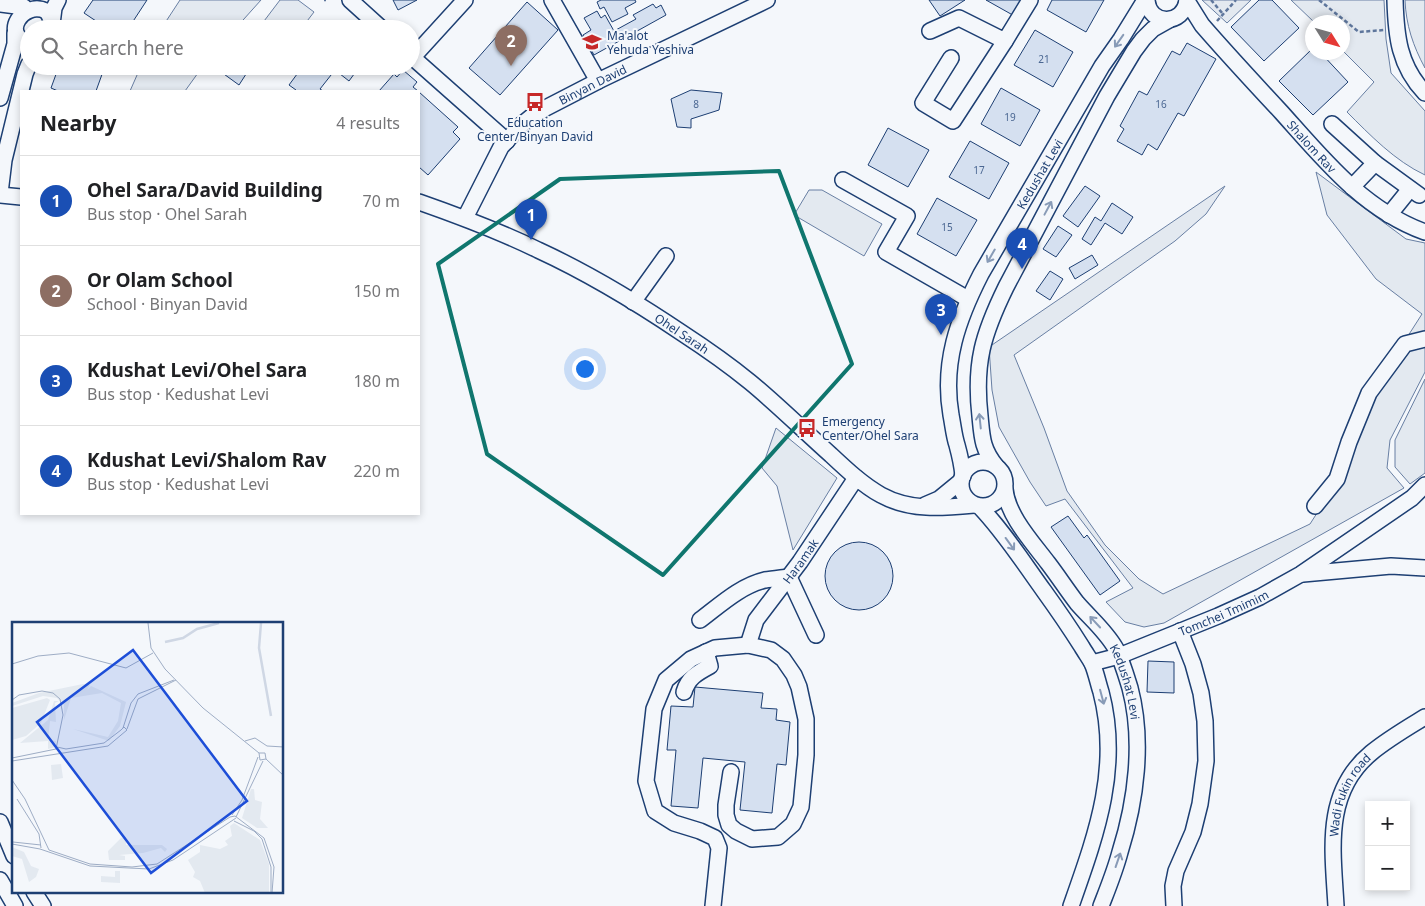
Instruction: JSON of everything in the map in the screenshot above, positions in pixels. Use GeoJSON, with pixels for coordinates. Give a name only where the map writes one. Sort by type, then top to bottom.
{"type":"FeatureCollection","features":[{"type":"Feature","properties":{"kind":"street"},"geometry":{"type":"LineString","coordinates":[[52,20],[54,8],[58,0]]}},
{"type":"Feature","properties":{"kind":"street"},"geometry":{"type":"LineString","coordinates":[[350,0],[372,20]]}},
{"type":"Feature","properties":{"kind":"street"},"geometry":{"type":"LineString","coordinates":[[420,48],[465,0]]}},
{"type":"Feature","properties":{"kind":"street"},"geometry":{"type":"LineString","coordinates":[[552,0],[598,81]]}},
{"type":"Feature","properties":{"kind":"street","name":"Binyan David"},"geometry":{"type":"LineString","coordinates":[[465,218],[501,147],[520,126],[536,114],[598,81],[766,0]]}},
{"type":"Feature","properties":{"kind":"street"},"geometry":{"type":"LineString","coordinates":[[951,58],[923,103],[953,121],[1030,0]]}},
{"type":"Feature","properties":{"kind":"street","name":"Shalom Rav"},"geometry":{"type":"LineString","coordinates":[[1146,0],[1154,15],[1161,19],[1172,19],[1191,24],[1212,36]]}},
{"type":"Feature","properties":{"kind":"street","name":"Kedushat Levi"},"geometry":{"type":"LineString","coordinates":[[962,478],[962,463],[950,412],[950,365],[954,338],[968,299],[1102,66],[1146,0]]}},
{"type":"Feature","properties":{"kind":"street"},"geometry":{"type":"LineString","coordinates":[[1172,19],[1183,11],[1187,0]]}},
{"type":"Feature","properties":{"kind":"street","name":"Shalom Rav"},"geometry":{"type":"LineString","coordinates":[[1187,0],[1196,17],[1212,36],[1332,169],[1368,201],[1389,216],[1425,232]]}},
{"type":"Feature","properties":{"kind":"street"},"geometry":{"type":"LineString","coordinates":[[1395,0],[1396,30],[1400,48],[1408,70],[1417,85],[1425,93]]}},
{"type":"Feature","properties":{"kind":"street"},"geometry":{"type":"LineString","coordinates":[[0,5],[30,4],[42,8],[47,12],[50,20]]}},
{"type":"Feature","properties":{"kind":"street"},"geometry":{"type":"LineString","coordinates":[[0,98],[15,44],[14,20],[16,14],[30,4]]}},
{"type":"Feature","properties":{"kind":"street"},"geometry":{"type":"LineString","coordinates":[[0,5],[20,37]]}},
{"type":"Feature","properties":{"kind":"street"},"geometry":{"type":"LineString","coordinates":[[930,31],[959,18],[1005,41]]}},
{"type":"Feature","properties":{"kind":"street","name":"Kedushat Levi"},"geometry":{"type":"LineString","coordinates":[[996,466],[988,457],[982,442],[978,367],[985,334],[996,306],[1129,58],[1153,29],[1172,19]]}},
{"type":"Feature","properties":{"kind":"street"},"geometry":{"type":"LineString","coordinates":[[420,63],[507,141]]}},
{"type":"Feature","properties":{"kind":"street"},"geometry":{"type":"LineString","coordinates":[[21,90],[25,75]]}},
{"type":"Feature","properties":{"kind":"street"},"geometry":{"type":"LineString","coordinates":[[20,94],[4,160],[0,194],[20,197]]}},
{"type":"Feature","properties":{"kind":"street"},"geometry":{"type":"LineString","coordinates":[[1332,124],[1375,163],[1415,192],[1389,216]]}},
{"type":"Feature","properties":{"kind":"street"},"geometry":{"type":"LineString","coordinates":[[1352,187],[1375,163]]}},
{"type":"Feature","properties":{"kind":"street"},"geometry":{"type":"LineString","coordinates":[[843,180],[908,216],[886,252],[968,299]]}},
{"type":"Feature","properties":{"kind":"street","name":"Ohel Sarah"},"geometry":{"type":"LineString","coordinates":[[420,202],[465,218],[538,250],[601,282],[633,302],[701,346],[750,382],[856,478],[880,494],[908,505],[977,506]]}},
{"type":"Feature","properties":{"kind":"street"},"geometry":{"type":"LineString","coordinates":[[633,302],[666,256]]}},
{"type":"Feature","properties":{"kind":"street"},"geometry":{"type":"LineString","coordinates":[[1315,506],[1337,479],[1368,393],[1405,344],[1425,339]]}},
{"type":"Feature","properties":{"kind":"street"},"geometry":{"type":"LineString","coordinates":[[919,506],[939,499],[962,478],[970,466],[980,462],[991,463],[1000,469],[1005,478],[1005,489],[996,503],[977,506],[965,497],[961,487],[962,478]]}},
{"type":"Feature","properties":{"kind":"street","name":"Haramak"},"geometry":{"type":"LineString","coordinates":[[748,645],[756,620],[856,478]]}},
{"type":"Feature","properties":{"kind":"street","name":"Tomchei Tmimim"},"geometry":{"type":"LineString","coordinates":[[1092,663],[1119,656],[1260,597],[1301,574],[1412,498],[1425,485]]}},
{"type":"Feature","properties":{"kind":"street","name":"Kedushat Levi"},"geometry":{"type":"LineString","coordinates":[[1005,489],[1006,496],[1017,520],[1078,604],[1101,628],[1116,649],[1125,672],[1134,705],[1136,730],[1135,780],[1129,820],[1102,906]]}},
{"type":"Feature","properties":{"kind":"street","name":"Kedushat Levi"},"geometry":{"type":"LineString","coordinates":[[977,506],[1000,530],[1017,553],[1062,616],[1092,663],[1106,710],[1108,732],[1106,785],[1101,814],[1093,844],[1071,906]]}},
{"type":"Feature","properties":{"kind":"street"},"geometry":{"type":"LineString","coordinates":[[1301,574],[1391,566],[1425,568]]}},
{"type":"Feature","properties":{"kind":"street"},"geometry":{"type":"LineString","coordinates":[[700,620],[744,589],[764,581],[788,577],[816,635]]}},
{"type":"Feature","properties":{"kind":"street"},"geometry":{"type":"LineString","coordinates":[[1174,906],[1173,886],[1176,871],[1193,832],[1200,804],[1206,761],[1205,721],[1201,693],[1193,664],[1180,632]]}},
{"type":"Feature","properties":{"kind":"street"},"geometry":{"type":"LineString","coordinates":[[713,906],[719,848],[715,838],[674,823],[655,811],[646,781],[654,709],[666,680],[691,658],[714,648],[748,645],[771,650],[783,659],[794,675],[806,719],[806,755],[801,807],[793,824],[778,837],[752,839],[736,831],[729,825],[726,815],[731,772]]}},
{"type":"Feature","properties":{"kind":"street"},"geometry":{"type":"LineString","coordinates":[[684,692],[687,683],[697,672],[710,666],[706,652]]}},
{"type":"Feature","properties":{"kind":"street","name":"Wadi Fukin road"},"geometry":{"type":"LineString","coordinates":[[1336,906],[1333,832],[1335,813],[1340,796],[1349,779],[1369,754],[1425,717]]}},
{"type":"Feature","properties":{"kind":"street"},"geometry":{"type":"LineString","coordinates":[[0,822],[12,851]]}},
{"type":"Feature","properties":{"kind":"street"},"geometry":{"type":"LineString","coordinates":[[0,880],[15,906]]}},
{"type":"Feature","properties":{"kind":"street"},"geometry":{"type":"LineString","coordinates":[[35,894],[43,906]]}},
{"type":"Feature","properties":{"kind":"path"},"geometry":{"type":"LineString","coordinates":[[1211,0],[1223,15]]}},
{"type":"Feature","properties":{"kind":"path"},"geometry":{"type":"LineString","coordinates":[[1212,36],[1223,15],[1236,0]]}},
{"type":"Feature","properties":{"kind":"path"},"geometry":{"type":"LineString","coordinates":[[1319,0],[1359,32],[1396,30]]}},
{"type":"Feature","properties":{"kind":"highlighted area"},"geometry":{"type":"Polygon","coordinates":[[[779,171],[852,364],[663,575],[487,454],[438,264],[560,179],[779,171]]]}},
{"type":"Feature","properties":{"kind":"shaded area"},"geometry":{"type":"Polygon","coordinates":[[[180,0],[261,0],[243,20],[167,20],[180,0]]]}},
{"type":"Feature","properties":{"kind":"shaded area"},"geometry":{"type":"Polygon","coordinates":[[[280,0],[298,0],[314,12],[308,20],[265,20],[280,0]]]}},
{"type":"Feature","properties":{"kind":"shaded area"},"geometry":{"type":"Polygon","coordinates":[[[1202,0],[1251,0],[1227,23],[1202,0]]]}},
{"type":"Feature","properties":{"kind":"shaded area"},"geometry":{"type":"Polygon","coordinates":[[[1291,0],[1384,0],[1386,39],[1391,73],[1425,111],[1425,175],[1393,155],[1347,112],[1374,82],[1350,58],[1350,15],[1307,15],[1291,0]]]}},
{"type":"Feature","properties":{"kind":"shaded area"},"geometry":{"type":"Polygon","coordinates":[[[1405,0],[1425,0],[1425,68],[1411,35],[1405,0]]]}},
{"type":"Feature","properties":{"kind":"shaded area"},"geometry":{"type":"Polygon","coordinates":[[[137,75],[197,75],[186,90],[130,90],[137,75]]]}},
{"type":"Feature","properties":{"kind":"shaded area"},"geometry":{"type":"Polygon","coordinates":[[[1316,172],[1406,239],[1425,243],[1425,372],[1390,440],[1387,468],[1404,488],[1164,623],[1144,627],[1125,622],[1106,602],[1133,588],[1065,499],[1046,506],[999,427],[992,390],[989,347],[1225,186],[1206,214],[1175,241],[1014,355],[1067,491],[1105,545],[1139,579],[1163,594],[1310,524],[1351,460],[1354,435],[1390,364],[1422,314],[1376,279],[1327,215],[1316,172]]]}},
{"type":"Feature","properties":{"kind":"shaded area"},"geometry":{"type":"Polygon","coordinates":[[[809,190],[822,190],[882,224],[864,256],[794,215],[809,190]]]}},
{"type":"Feature","properties":{"kind":"shaded area"},"geometry":{"type":"Polygon","coordinates":[[[1425,379],[1425,473],[1410,484],[1395,467],[1395,440],[1425,379]]]}},
{"type":"Feature","properties":{"kind":"shaded area"},"geometry":{"type":"Polygon","coordinates":[[[776,428],[837,478],[793,550],[777,486],[762,468],[776,428]]]}},
{"type":"Feature","properties":{"kind":"building"},"geometry":{"type":"Polygon","coordinates":[[[93,0],[147,0],[134,20],[94,20],[84,13],[93,0]]]}},
{"type":"Feature","properties":{"kind":"building"},"geometry":{"type":"Polygon","coordinates":[[[393,0],[417,0],[398,10],[393,0]]]}},
{"type":"Feature","properties":{"kind":"building"},"geometry":{"type":"Polygon","coordinates":[[[601,0],[635,0],[636,2],[625,8],[628,14],[612,22],[604,7],[600,9],[597,2],[601,0]]]}},
{"type":"Feature","properties":{"kind":"building"},"geometry":{"type":"Polygon","coordinates":[[[929,0],[965,0],[940,16],[929,0]]]}},
{"type":"Feature","properties":{"kind":"building"},"geometry":{"type":"Polygon","coordinates":[[[986,0],[1028,0],[1018,18],[986,0]]]}},
{"type":"Feature","properties":{"kind":"building"},"geometry":{"type":"Polygon","coordinates":[[[1052,0],[1104,0],[1086,32],[1047,10],[1052,0]]]}},
{"type":"Feature","properties":{"kind":"building"},"geometry":{"type":"Polygon","coordinates":[[[1259,0],[1272,0],[1299,28],[1264,61],[1231,27],[1259,0]]]}},
{"type":"Feature","properties":{"kind":"building"},"geometry":{"type":"Polygon","coordinates":[[[527,2],[558,30],[500,95],[469,68],[527,2]]]}},
{"type":"Feature","properties":{"kind":"building"},"geometry":{"type":"Polygon","coordinates":[[[653,4],[656,8],[661,5],[666,15],[594,55],[583,35],[591,30],[584,18],[597,11],[601,18],[605,15],[614,31],[636,19],[633,15],[653,4]]]}},
{"type":"Feature","properties":{"kind":"building"},"geometry":{"type":"Polygon","coordinates":[[[1035,30],[1073,52],[1053,87],[1014,65],[1035,30]]]}},
{"type":"Feature","properties":{"kind":"building"},"geometry":{"type":"Polygon","coordinates":[[[1187,43],[1216,59],[1184,116],[1178,113],[1157,150],[1148,144],[1142,155],[1117,141],[1124,129],[1120,126],[1139,91],[1147,95],[1172,51],[1180,55],[1187,43]]]}},
{"type":"Feature","properties":{"kind":"building"},"geometry":{"type":"Polygon","coordinates":[[[1305,56],[1305,60],[1327,60],[1348,82],[1313,115],[1279,81],[1305,56]]]}},
{"type":"Feature","properties":{"kind":"building"},"geometry":{"type":"Polygon","coordinates":[[[56,75],[102,75],[96,90],[56,90],[51,88],[56,75]]]}},
{"type":"Feature","properties":{"kind":"building"},"geometry":{"type":"Polygon","coordinates":[[[225,75],[245,75],[239,85],[225,75]]]}},
{"type":"Feature","properties":{"kind":"building"},"geometry":{"type":"Polygon","coordinates":[[[296,75],[331,75],[320,89],[322,90],[296,90],[289,85],[296,75]]]}},
{"type":"Feature","properties":{"kind":"building"},"geometry":{"type":"Polygon","coordinates":[[[341,75],[353,75],[349,81],[341,75]]]}},
{"type":"Feature","properties":{"kind":"building"},"geometry":{"type":"Polygon","coordinates":[[[393,75],[397,77],[399,75],[409,75],[417,82],[413,87],[417,90],[380,90],[393,75]]]}},
{"type":"Feature","properties":{"kind":"building"},"geometry":{"type":"Polygon","coordinates":[[[1001,88],[1040,110],[1020,146],[981,124],[1001,88]]]}},
{"type":"Feature","properties":{"kind":"building"},"geometry":{"type":"Polygon","coordinates":[[[691,90],[722,93],[719,110],[691,119],[691,128],[677,127],[671,99],[691,90]]]}},
{"type":"Feature","properties":{"kind":"building"},"geometry":{"type":"Polygon","coordinates":[[[420,93],[458,127],[453,132],[460,139],[428,175],[420,168],[420,93]]]}},
{"type":"Feature","properties":{"kind":"building"},"geometry":{"type":"Polygon","coordinates":[[[888,128],[929,150],[908,187],[868,165],[888,128]]]}},
{"type":"Feature","properties":{"kind":"building"},"geometry":{"type":"Polygon","coordinates":[[[970,141],[1009,163],[989,199],[949,177],[970,141]]]}},
{"type":"Feature","properties":{"kind":"building"},"geometry":{"type":"Polygon","coordinates":[[[1085,186],[1100,196],[1078,227],[1063,216],[1085,186]]]}},
{"type":"Feature","properties":{"kind":"building"},"geometry":{"type":"Polygon","coordinates":[[[937,198],[977,220],[956,256],[917,234],[937,198]]]}},
{"type":"Feature","properties":{"kind":"building"},"geometry":{"type":"Polygon","coordinates":[[[1112,203],[1133,217],[1122,234],[1105,223],[1091,245],[1082,239],[1095,217],[1101,221],[1112,203]]]}},
{"type":"Feature","properties":{"kind":"building"},"geometry":{"type":"Polygon","coordinates":[[[1058,226],[1072,235],[1056,257],[1043,249],[1058,226]]]}},
{"type":"Feature","properties":{"kind":"building"},"geometry":{"type":"Polygon","coordinates":[[[1092,255],[1098,265],[1075,279],[1069,268],[1092,255]]]}},
{"type":"Feature","properties":{"kind":"building"},"geometry":{"type":"Polygon","coordinates":[[[1050,271],[1063,279],[1050,300],[1036,291],[1050,271]]]}},
{"type":"Feature","properties":{"kind":"building"},"geometry":{"type":"Polygon","coordinates":[[[1068,516],[1084,538],[1087,535],[1120,581],[1100,595],[1051,527],[1068,516]]]}},
{"type":"Feature","properties":{"kind":"building"},"geometry":{"type":"Polygon","coordinates":[[[859,542],[872,545],[883,552],[890,563],[893,576],[890,589],[883,600],[872,607],[859,610],[846,607],[835,600],[828,589],[825,576],[828,563],[835,552],[846,545],[859,542]]]}},
{"type":"Feature","properties":{"kind":"building"},"geometry":{"type":"Polygon","coordinates":[[[1148,661],[1174,662],[1174,693],[1147,692],[1148,661]]]}},
{"type":"Feature","properties":{"kind":"building"},"geometry":{"type":"Polygon","coordinates":[[[695,687],[763,693],[761,708],[777,709],[776,720],[790,722],[786,765],[777,764],[772,813],[740,810],[745,762],[703,758],[698,808],[671,806],[676,750],[667,750],[671,706],[693,707],[695,687]]]}},
{"type":"Feature","properties":{"kind":"place","name":"Ma'alot Yehuda Yeshiva"},"geometry":{"type":"Point","coordinates":[592,42]}},
{"type":"Feature","properties":{"kind":"place","name":"Or Olam School"},"geometry":{"type":"Point","coordinates":[511,66]}},
{"type":"Feature","properties":{"kind":"place","name":"Education Center/Binyan David"},"geometry":{"type":"Point","coordinates":[535,102]}},
{"type":"Feature","properties":{"kind":"place","name":"Ohel Sara/David Building"},"geometry":{"type":"Point","coordinates":[531,240]}},
{"type":"Feature","properties":{"kind":"place","name":"Kdushat Levi/Shalom Rav"},"geometry":{"type":"Point","coordinates":[1022,269]}},
{"type":"Feature","properties":{"kind":"place","name":"Kdushat Levi/Ohel Sara"},"geometry":{"type":"Point","coordinates":[941,335]}},
{"type":"Feature","properties":{"kind":"place","name":"Emergency Center/Ohel Sara"},"geometry":{"type":"Point","coordinates":[807,428]}}]}
